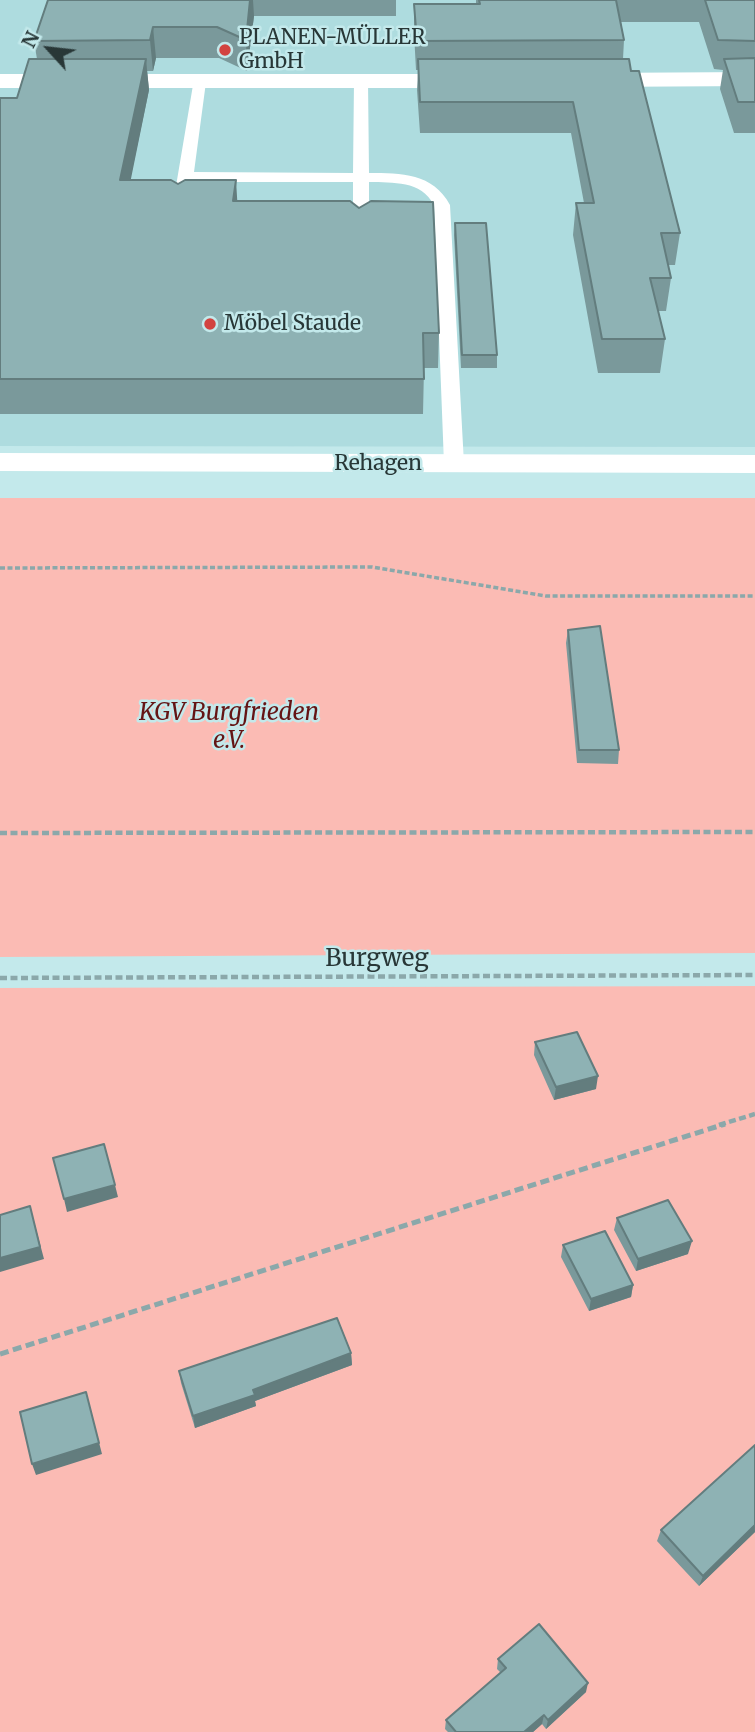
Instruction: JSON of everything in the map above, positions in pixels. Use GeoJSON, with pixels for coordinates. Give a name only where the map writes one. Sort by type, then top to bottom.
{"type":"FeatureCollection","features":[{"type":"Feature","properties":{"kind":"street"},"geometry":{"type":"LineString","coordinates":[[563,80],[755,79]]}},
{"type":"Feature","properties":{"kind":"street"},"geometry":{"type":"LineString","coordinates":[[0,81],[496,81]]}},
{"type":"Feature","properties":{"kind":"street","name":"Rehagen"},"geometry":{"type":"LineString","coordinates":[[0,463],[755,464]]}},
{"type":"Feature","properties":{"kind":"lane"},"geometry":{"type":"LineString","coordinates":[[361,81],[361,234]]}},
{"type":"Feature","properties":{"kind":"lane"},"geometry":{"type":"LineString","coordinates":[[180,209],[200,82]]}},
{"type":"Feature","properties":{"kind":"lane"},"geometry":{"type":"LineString","coordinates":[[185,177],[400,178],[420,183],[436,192],[442,205],[454,464]]}},
{"type":"Feature","properties":{"kind":"path"},"geometry":{"type":"LineString","coordinates":[[0,568],[372,567],[545,596],[755,596]]}},
{"type":"Feature","properties":{"kind":"path"},"geometry":{"type":"LineString","coordinates":[[0,834],[755,832]]}},
{"type":"Feature","properties":{"kind":"path","name":"Burgweg"},"geometry":{"type":"LineString","coordinates":[[0,978],[755,975]]}},
{"type":"Feature","properties":{"kind":"path"},"geometry":{"type":"LineString","coordinates":[[0,1354],[755,1114]]}},
{"type":"Feature","properties":{"kind":"shaded area"},"geometry":{"type":"Polygon","coordinates":[[[0,0],[755,0],[755,447],[0,446],[0,0]]]}},
{"type":"Feature","properties":{"kind":"green space","name":"KGV Burgfrieden e.V."},"geometry":{"type":"Polygon","coordinates":[[[0,498],[755,498],[755,953],[0,957],[0,498]]]}},
{"type":"Feature","properties":{"kind":"green space"},"geometry":{"type":"Polygon","coordinates":[[[755,986],[755,1732],[0,1732],[0,988],[755,986]]]}},
{"type":"Feature","properties":{"kind":"building"},"geometry":{"type":"Polygon","coordinates":[[[48,0],[250,0],[246,40],[217,27],[153,27],[150,40],[34,41],[48,0]]]}},
{"type":"Feature","properties":{"kind":"building"},"geometry":{"type":"Polygon","coordinates":[[[479,0],[616,0],[624,40],[417,41],[414,4],[480,4],[479,0]]]}},
{"type":"Feature","properties":{"kind":"building"},"geometry":{"type":"Polygon","coordinates":[[[705,0],[755,0],[755,41],[718,40],[705,0]]]}},
{"type":"Feature","properties":{"kind":"building"},"geometry":{"type":"Polygon","coordinates":[[[755,58],[755,102],[738,102],[724,59],[755,58]]]}},
{"type":"Feature","properties":{"kind":"building","name":"Möbel Staude"},"geometry":{"type":"Polygon","coordinates":[[[29,59],[146,59],[120,180],[171,180],[178,184],[185,180],[236,180],[233,201],[350,201],[359,208],[371,201],[433,202],[439,333],[423,333],[424,379],[0,379],[0,98],[17,98],[29,59]]]}},
{"type":"Feature","properties":{"kind":"building"},"geometry":{"type":"Polygon","coordinates":[[[418,59],[629,59],[631,71],[639,71],[680,233],[661,233],[671,278],[650,278],[665,339],[602,339],[576,203],[594,203],[573,102],[420,102],[418,59]]]}},
{"type":"Feature","properties":{"kind":"building"},"geometry":{"type":"Polygon","coordinates":[[[455,223],[486,223],[497,355],[462,355],[455,223]]]}},
{"type":"Feature","properties":{"kind":"building"},"geometry":{"type":"Polygon","coordinates":[[[600,626],[619,750],[579,750],[568,630],[600,626]]]}},
{"type":"Feature","properties":{"kind":"building"},"geometry":{"type":"Polygon","coordinates":[[[577,1032],[598,1076],[556,1087],[535,1042],[577,1032]]]}},
{"type":"Feature","properties":{"kind":"building"},"geometry":{"type":"Polygon","coordinates":[[[104,1144],[115,1185],[64,1199],[53,1158],[104,1144]]]}},
{"type":"Feature","properties":{"kind":"building"},"geometry":{"type":"Polygon","coordinates":[[[668,1200],[692,1241],[638,1259],[617,1218],[668,1200]]]}},
{"type":"Feature","properties":{"kind":"building"},"geometry":{"type":"Polygon","coordinates":[[[30,1206],[40,1247],[0,1258],[0,1215],[30,1206]]]}},
{"type":"Feature","properties":{"kind":"building"},"geometry":{"type":"Polygon","coordinates":[[[605,1231],[633,1285],[591,1299],[563,1245],[605,1231]]]}},
{"type":"Feature","properties":{"kind":"building"},"geometry":{"type":"Polygon","coordinates":[[[337,1318],[351,1353],[253,1390],[255,1395],[193,1416],[179,1371],[337,1318]]]}},
{"type":"Feature","properties":{"kind":"building"},"geometry":{"type":"Polygon","coordinates":[[[86,1392],[99,1443],[32,1464],[20,1412],[86,1392]]]}},
{"type":"Feature","properties":{"kind":"building"},"geometry":{"type":"Polygon","coordinates":[[[755,1445],[755,1525],[703,1576],[661,1530],[755,1445]]]}},
{"type":"Feature","properties":{"kind":"building"},"geometry":{"type":"Polygon","coordinates":[[[539,1624],[588,1683],[548,1720],[544,1715],[524,1732],[456,1732],[446,1720],[506,1668],[498,1659],[539,1624]]]}},
{"type":"Feature","properties":{"kind":"place","name":"PLANEN-MÜLLER GmbH"},"geometry":{"type":"Point","coordinates":[225,50]}},
{"type":"Feature","properties":{"kind":"place","name":"Möbel Staude"},"geometry":{"type":"Point","coordinates":[210,324]}}]}
